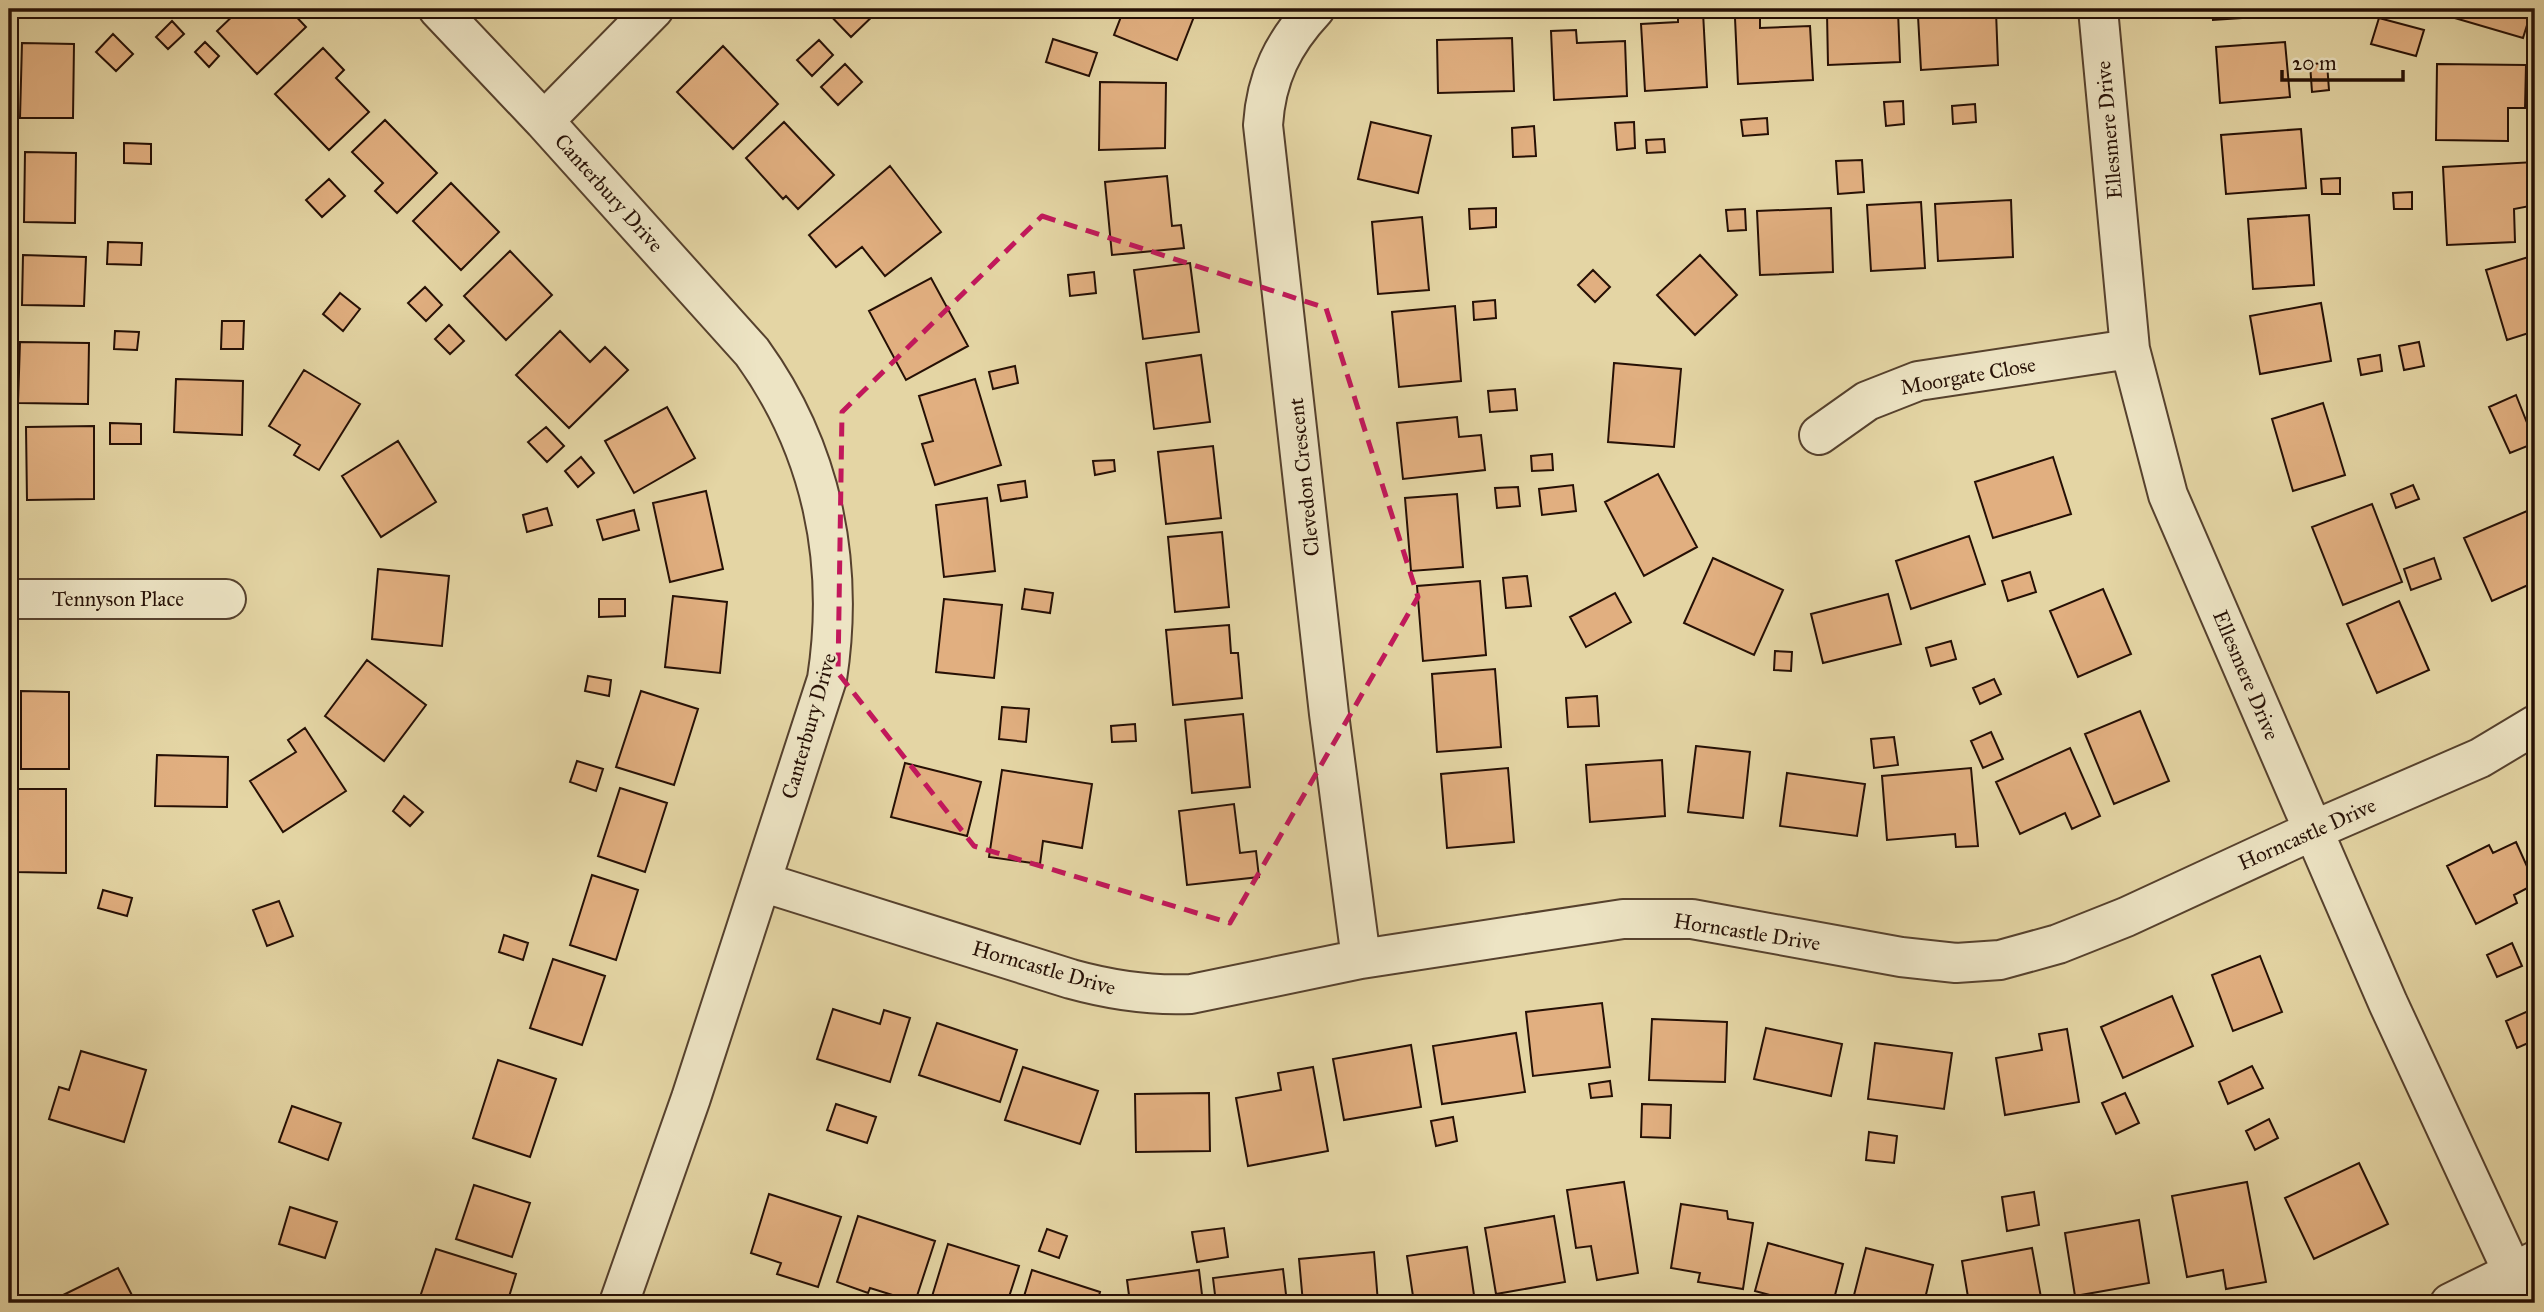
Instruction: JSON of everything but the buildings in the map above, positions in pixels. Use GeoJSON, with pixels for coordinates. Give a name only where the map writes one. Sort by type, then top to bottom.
{"type":"FeatureCollection","features":[{"type":"Feature","properties":{"kind":"street","name":"Canterbury Drive"},"geometry":{"type":"LineString","coordinates":[[438,9],[544,121],[752,352],[790,413],[821,495],[833,560],[833,643],[822,697],[620,1303]]}},
{"type":"Feature","properties":{"kind":"street"},"geometry":{"type":"LineString","coordinates":[[544,121],[654,9]]}},
{"type":"Feature","properties":{"kind":"street","name":"Clevedon Crescent"},"geometry":{"type":"LineString","coordinates":[[1315,9],[1276,63],[1265,102],[1264,125],[1329,714],[1361,959]]}},
{"type":"Feature","properties":{"kind":"street","name":"Ellesmere Drive"},"geometry":{"type":"LineString","coordinates":[[2098,9],[2130,349],[2168,495],[2388,1003],[2525,1279]]}},
{"type":"Feature","properties":{"kind":"street","name":"Moorgate Close"},"geometry":{"type":"LineString","coordinates":[[1819,435],[1867,401],[1919,380],[2130,349]]}},
{"type":"Feature","properties":{"kind":"street","name":"Tennyson Place"},"geometry":{"type":"LineString","coordinates":[[9,599],[226,599]]}},
{"type":"Feature","properties":{"kind":"street","name":"Horncastle Drive"},"geometry":{"type":"LineString","coordinates":[[762,882],[1071,979],[1131,992],[1191,994],[1361,959],[1637,919],[1692,919],[1901,957],[1956,963],[2000,961],[2058,944],[2126,917],[2314,830],[2480,758],[2535,725]]}},
{"type":"Feature","properties":{"kind":"street"},"geometry":{"type":"LineString","coordinates":[[2450,1303],[2525,1279]]}},
{"type":"Feature","properties":{"kind":"highlighted area"},"geometry":{"type":"Polygon","coordinates":[[[1042,216],[1326,308],[1418,597],[1230,923],[974,846],[838,673],[842,412],[1042,216]]]}}]}
